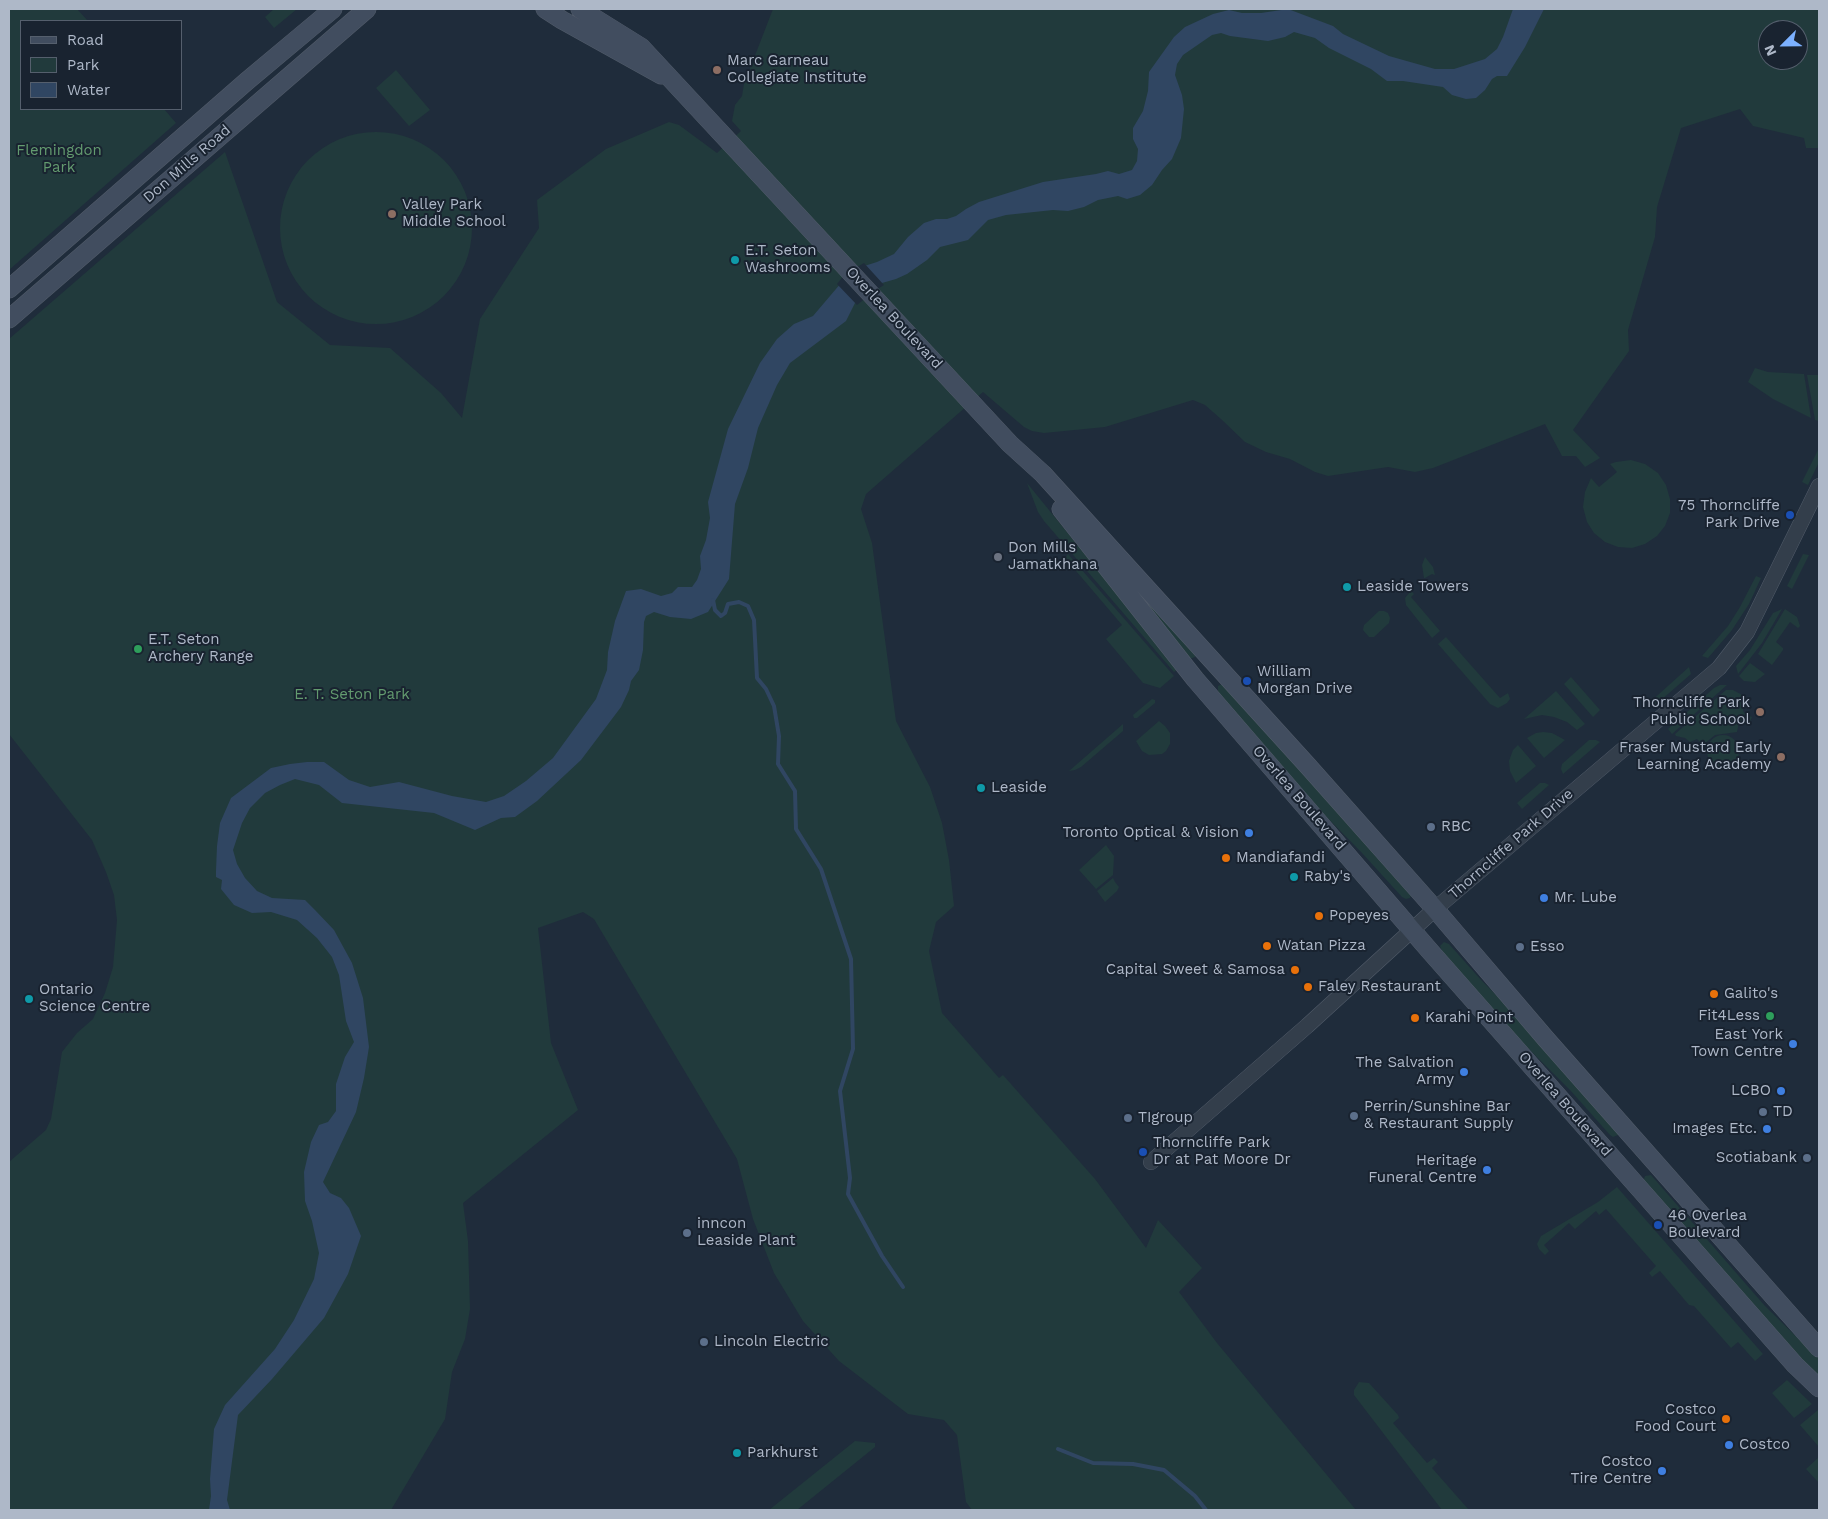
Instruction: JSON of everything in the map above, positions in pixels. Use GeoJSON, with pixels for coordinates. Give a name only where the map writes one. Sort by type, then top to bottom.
{"type":"FeatureCollection","features":[{"type":"Feature","properties":{"kind":"main road","name":"Don Mills Road"},"geometry":{"type":"LineString","coordinates":[[9,289],[247,81],[333,9]]}},
{"type":"Feature","properties":{"kind":"main road","name":"Don Mills Road"},"geometry":{"type":"LineString","coordinates":[[9,319],[367,9]]}},
{"type":"Feature","properties":{"kind":"main road","name":"Overlea Boulevard"},"geometry":{"type":"LineString","coordinates":[[545,9],[675,82]]}},
{"type":"Feature","properties":{"kind":"main road","name":"Overlea Boulevard"},"geometry":{"type":"LineString","coordinates":[[580,9],[642,47],[1010,444],[1195,679],[1412,930],[1795,1365],[1819,1388]]}},
{"type":"Feature","properties":{"kind":"main road","name":"Overlea Boulevard"},"geometry":{"type":"LineString","coordinates":[[1010,444],[1043,474],[1308,766],[1819,1348]]}},
{"type":"Feature","properties":{"kind":"street","name":"Thorncliffe Park Drive"},"geometry":{"type":"LineString","coordinates":[[1151,1162],[1307,1026],[1435,909],[1719,668],[1747,632],[1819,486]]}},
{"type":"Feature","properties":{"kind":"green space","name":"Flemingdon Park"},"geometry":{"type":"Polygon","coordinates":[[[9,9],[77,9],[87,20],[20,20],[20,110],[165,110],[176,123],[9,270],[9,9]]]}},
{"type":"Feature","properties":{"kind":"green space"},"geometry":{"type":"Polygon","coordinates":[[[274,9],[297,9],[274,28],[265,17],[274,9]]]}},
{"type":"Feature","properties":{"kind":"green space","name":"E. T. Seton Park"},"geometry":{"type":"Polygon","coordinates":[[[773,9],[1819,9],[1819,148],[1806,148],[1804,138],[1753,126],[1740,109],[1681,128],[1657,207],[1655,237],[1628,330],[1629,351],[1573,430],[1600,458],[1585,467],[1576,456],[1562,456],[1545,424],[1433,468],[1415,472],[1388,467],[1328,476],[1245,442],[1205,405],[1193,400],[1105,427],[1044,433],[1032,431],[1024,427],[983,392],[866,494],[861,509],[872,543],[896,721],[930,787],[942,823],[949,860],[954,906],[936,922],[929,951],[942,1013],[999,1078],[1003,1075],[1095,1179],[1146,1248],[1158,1220],[1202,1268],[1179,1292],[1217,1343],[1356,1510],[972,1510],[966,1502],[957,1435],[944,1420],[908,1414],[839,1361],[803,1321],[774,1273],[753,1219],[737,1159],[594,919],[583,912],[538,928],[551,1043],[578,1110],[463,1203],[468,1241],[470,1309],[465,1339],[452,1372],[445,1419],[391,1510],[9,1510],[9,1162],[46,1130],[51,1119],[62,1052],[77,1033],[93,1019],[105,993],[113,967],[117,920],[114,895],[92,840],[9,734],[9,339],[225,152],[277,302],[330,345],[390,348],[441,393],[462,418],[480,319],[539,228],[537,200],[606,149],[669,122],[679,125],[717,153],[741,131],[732,121],[735,105],[742,96],[744,84],[773,9]]]}},
{"type":"Feature","properties":{"kind":"green space"},"geometry":{"type":"Polygon","coordinates":[[[396,70],[430,110],[409,126],[376,88],[396,70]]]}},
{"type":"Feature","properties":{"kind":"green space"},"geometry":{"type":"Polygon","coordinates":[[[376,132],[395,134],[413,139],[429,148],[444,160],[456,175],[465,191],[470,209],[472,228],[470,247],[465,265],[456,281],[444,296],[429,308],[413,317],[395,322],[376,324],[357,322],[339,317],[323,308],[308,296],[296,281],[287,265],[282,247],[280,228],[282,209],[287,191],[296,175],[308,160],[323,148],[339,139],[357,134],[376,132]]]}},
{"type":"Feature","properties":{"kind":"green space"},"geometry":{"type":"Polygon","coordinates":[[[1755,368],[1768,372],[1804,374],[1811,418],[1773,399],[1748,382],[1755,368]]]}},
{"type":"Feature","properties":{"kind":"green space"},"geometry":{"type":"Polygon","coordinates":[[[1807,375],[1819,375],[1819,421],[1815,420],[1807,375]]]}},
{"type":"Feature","properties":{"kind":"green space"},"geometry":{"type":"Polygon","coordinates":[[[1819,448],[1819,462],[1808,485],[1802,482],[1819,448]]]}},
{"type":"Feature","properties":{"kind":"green space"},"geometry":{"type":"Polygon","coordinates":[[[1631,460],[1645,464],[1658,473],[1666,485],[1670,499],[1670,513],[1665,526],[1657,536],[1645,544],[1632,548],[1618,547],[1605,542],[1594,533],[1587,522],[1583,507],[1585,492],[1591,478],[1599,487],[1617,472],[1610,464],[1631,460]]]}},
{"type":"Feature","properties":{"kind":"green space"},"geometry":{"type":"Polygon","coordinates":[[[1027,483],[1178,669],[1174,672],[1044,521],[1038,512],[1027,483]]]}},
{"type":"Feature","properties":{"kind":"green space"},"geometry":{"type":"Polygon","coordinates":[[[1091,535],[1197,653],[1195,657],[1190,659],[1091,535]]]}},
{"type":"Feature","properties":{"kind":"green space"},"geometry":{"type":"Polygon","coordinates":[[[1068,554],[1174,676],[1160,688],[1143,683],[1106,639],[1122,625],[1065,558],[1068,554]]]}},
{"type":"Feature","properties":{"kind":"green space"},"geometry":{"type":"Polygon","coordinates":[[[1803,554],[1809,555],[1792,589],[1787,586],[1803,554]]]}},
{"type":"Feature","properties":{"kind":"green space"},"geometry":{"type":"Polygon","coordinates":[[[1425,557],[1433,567],[1435,575],[1432,574],[1424,578],[1422,565],[1425,557]]]}},
{"type":"Feature","properties":{"kind":"green space"},"geometry":{"type":"Polygon","coordinates":[[[1756,576],[1761,578],[1749,604],[1732,630],[1708,658],[1702,656],[1728,626],[1756,576]]]}},
{"type":"Feature","properties":{"kind":"green space"},"geometry":{"type":"Polygon","coordinates":[[[1411,591],[1414,594],[1411,597],[1440,631],[1432,638],[1406,605],[1405,598],[1411,591]]]}},
{"type":"Feature","properties":{"kind":"green space"},"geometry":{"type":"Polygon","coordinates":[[[1782,609],[1762,643],[1738,674],[1736,666],[1750,650],[1773,613],[1782,609]]]}},
{"type":"Feature","properties":{"kind":"green space"},"geometry":{"type":"Polygon","coordinates":[[[1785,609],[1797,617],[1800,626],[1798,628],[1790,622],[1776,642],[1783,650],[1772,665],[1758,654],[1785,609]]]}},
{"type":"Feature","properties":{"kind":"green space"},"geometry":{"type":"Polygon","coordinates":[[[1379,611],[1388,613],[1389,623],[1374,637],[1369,637],[1363,630],[1364,625],[1379,611]]]}},
{"type":"Feature","properties":{"kind":"green space"},"geometry":{"type":"Polygon","coordinates":[[[1446,637],[1500,698],[1508,693],[1510,699],[1507,703],[1498,708],[1490,704],[1438,644],[1446,637]]]}},
{"type":"Feature","properties":{"kind":"green space"},"geometry":{"type":"Polygon","coordinates":[[[1750,663],[1765,674],[1755,682],[1744,681],[1739,676],[1750,663]]]}},
{"type":"Feature","properties":{"kind":"green space"},"geometry":{"type":"Polygon","coordinates":[[[1689,667],[1691,674],[1653,707],[1649,703],[1689,667]]]}},
{"type":"Feature","properties":{"kind":"green space"},"geometry":{"type":"Polygon","coordinates":[[[1571,677],[1600,710],[1593,717],[1564,684],[1571,677]]]}},
{"type":"Feature","properties":{"kind":"green space"},"geometry":{"type":"Polygon","coordinates":[[[1224,683],[1411,895],[1410,898],[1402,897],[1309,799],[1218,693],[1218,686],[1224,683]]]}},
{"type":"Feature","properties":{"kind":"green space"},"geometry":{"type":"Polygon","coordinates":[[[1720,685],[1727,685],[1672,734],[1668,729],[1714,688],[1720,685]]]}},
{"type":"Feature","properties":{"kind":"green space"},"geometry":{"type":"Polygon","coordinates":[[[1726,690],[1733,690],[1746,697],[1748,704],[1743,708],[1743,711],[1752,717],[1749,724],[1739,722],[1737,732],[1715,735],[1703,745],[1697,739],[1690,742],[1685,738],[1676,736],[1675,734],[1726,690]]]}},
{"type":"Feature","properties":{"kind":"green space"},"geometry":{"type":"Polygon","coordinates":[[[1556,691],[1585,724],[1577,730],[1567,722],[1554,717],[1542,715],[1524,719],[1556,691]]]}},
{"type":"Feature","properties":{"kind":"green space"},"geometry":{"type":"Polygon","coordinates":[[[1152,699],[1155,700],[1155,703],[1137,718],[1134,718],[1133,715],[1152,699]]]}},
{"type":"Feature","properties":{"kind":"green space"},"geometry":{"type":"Polygon","coordinates":[[[1159,721],[1170,733],[1170,744],[1162,754],[1149,755],[1142,751],[1136,741],[1159,721]]]}},
{"type":"Feature","properties":{"kind":"green space"},"geometry":{"type":"Polygon","coordinates":[[[1123,724],[1123,731],[1081,767],[1069,771],[1123,724]]]}},
{"type":"Feature","properties":{"kind":"green space"},"geometry":{"type":"Polygon","coordinates":[[[1536,733],[1552,733],[1565,740],[1544,758],[1527,738],[1536,733]]]}},
{"type":"Feature","properties":{"kind":"green space"},"geometry":{"type":"Polygon","coordinates":[[[1723,735],[1729,736],[1734,740],[1738,745],[1738,757],[1734,762],[1729,766],[1723,767],[1717,766],[1712,762],[1708,757],[1707,751],[1708,745],[1712,740],[1717,736],[1723,735]]]}},
{"type":"Feature","properties":{"kind":"green space"},"geometry":{"type":"Polygon","coordinates":[[[1589,740],[1600,742],[1563,774],[1562,764],[1589,740]]]}},
{"type":"Feature","properties":{"kind":"green space"},"geometry":{"type":"Polygon","coordinates":[[[1518,745],[1536,766],[1516,783],[1510,771],[1509,761],[1513,750],[1518,745]]]}},
{"type":"Feature","properties":{"kind":"green space"},"geometry":{"type":"Polygon","coordinates":[[[1540,783],[1549,785],[1522,809],[1517,803],[1540,783]]]}},
{"type":"Feature","properties":{"kind":"green space"},"geometry":{"type":"Polygon","coordinates":[[[1106,845],[1114,856],[1113,875],[1096,889],[1079,870],[1106,845]]]}},
{"type":"Feature","properties":{"kind":"green space"},"geometry":{"type":"Polygon","coordinates":[[[1113,878],[1119,887],[1105,902],[1097,891],[1113,878]]]}},
{"type":"Feature","properties":{"kind":"green space"},"geometry":{"type":"Polygon","coordinates":[[[1444,942],[1449,944],[1482,981],[1528,1027],[1619,1132],[1618,1135],[1613,1137],[1610,1135],[1570,1090],[1511,1031],[1442,951],[1440,946],[1444,942]]]}},
{"type":"Feature","properties":{"kind":"green space"},"geometry":{"type":"Polygon","coordinates":[[[1651,1175],[1765,1306],[1819,1359],[1819,1382],[1643,1182],[1645,1176],[1651,1175]]]}},
{"type":"Feature","properties":{"kind":"green space"},"geometry":{"type":"Polygon","coordinates":[[[1617,1187],[1763,1354],[1755,1361],[1738,1342],[1731,1348],[1694,1306],[1689,1305],[1660,1271],[1652,1277],[1649,1273],[1656,1266],[1606,1209],[1599,1215],[1596,1211],[1575,1229],[1569,1223],[1544,1245],[1549,1251],[1545,1255],[1539,1249],[1537,1244],[1541,1236],[1598,1202],[1617,1187]]]}},
{"type":"Feature","properties":{"kind":"green space"},"geometry":{"type":"Polygon","coordinates":[[[1787,1380],[1812,1404],[1794,1418],[1772,1393],[1787,1380]]]}},
{"type":"Feature","properties":{"kind":"green space"},"geometry":{"type":"Polygon","coordinates":[[[1359,1382],[1369,1383],[1398,1415],[1399,1418],[1393,1423],[1427,1463],[1434,1458],[1438,1462],[1432,1468],[1469,1510],[1442,1510],[1354,1395],[1354,1390],[1359,1382]]]}},
{"type":"Feature","properties":{"kind":"green space"},"geometry":{"type":"Polygon","coordinates":[[[1819,1411],[1819,1447],[1800,1425],[1819,1411]]]}},
{"type":"Feature","properties":{"kind":"green space"},"geometry":{"type":"Polygon","coordinates":[[[855,1441],[875,1443],[875,1447],[797,1510],[769,1510],[855,1441]]]}},
{"type":"Feature","properties":{"kind":"green space"},"geometry":{"type":"Polygon","coordinates":[[[1819,1457],[1819,1483],[1806,1469],[1819,1457]]]}},
{"type":"Feature","properties":{"kind":"water"},"geometry":{"type":"Polygon","coordinates":[[[1288,9],[1333,26],[1343,34],[1389,56],[1435,69],[1454,69],[1485,59],[1497,49],[1513,9],[1544,9],[1525,47],[1507,76],[1497,76],[1492,79],[1485,90],[1476,98],[1466,99],[1452,95],[1443,87],[1403,81],[1387,81],[1371,69],[1329,48],[1315,38],[1294,32],[1285,37],[1268,41],[1221,33],[1212,35],[1183,55],[1177,64],[1175,75],[1182,95],[1184,109],[1181,138],[1172,159],[1152,185],[1140,195],[1127,199],[1118,196],[1098,200],[1084,207],[1068,211],[1053,210],[1006,215],[988,220],[968,240],[940,247],[927,260],[907,274],[882,283],[855,303],[846,321],[790,363],[777,385],[758,428],[748,468],[735,504],[729,579],[708,612],[691,619],[670,617],[654,612],[646,616],[639,670],[631,681],[621,707],[581,760],[537,801],[515,817],[501,818],[475,830],[434,813],[342,803],[319,785],[295,779],[265,793],[250,808],[242,823],[233,850],[237,864],[245,878],[257,891],[272,898],[305,900],[315,910],[334,930],[352,963],[363,998],[369,1047],[364,1078],[356,1112],[323,1182],[330,1193],[341,1198],[349,1208],[361,1236],[348,1274],[324,1318],[272,1379],[238,1415],[227,1500],[230,1510],[209,1510],[214,1429],[225,1405],[275,1349],[294,1320],[314,1279],[319,1253],[312,1221],[305,1201],[304,1172],[311,1142],[319,1125],[328,1122],[336,1111],[336,1084],[345,1057],[354,1042],[346,1021],[339,975],[332,957],[317,938],[297,920],[271,912],[252,913],[234,905],[221,889],[222,880],[216,877],[217,846],[220,823],[231,798],[271,768],[307,762],[324,762],[349,780],[370,787],[399,782],[452,796],[486,802],[504,796],[526,781],[553,758],[596,699],[607,670],[608,652],[615,621],[626,591],[641,589],[661,596],[672,593],[678,587],[692,587],[697,580],[701,569],[700,556],[706,540],[710,518],[708,502],[728,429],[760,363],[777,339],[794,324],[813,316],[847,276],[861,267],[894,254],[908,237],[924,223],[956,216],[979,202],[1043,182],[1108,171],[1119,174],[1132,170],[1137,161],[1138,149],[1133,139],[1133,128],[1143,111],[1148,91],[1149,72],[1174,37],[1185,27],[1213,14],[1229,10],[1242,13],[1261,13],[1288,9]]]}},
{"type":"Feature","properties":{"kind":"pier"},"geometry":{"type":"Polygon","coordinates":[[[864,263],[884,285],[857,305],[837,284],[845,274],[864,263]]]}},
{"type":"Feature","properties":{"kind":"waterway"},"geometry":{"type":"LineString","coordinates":[[713,600],[715,610],[721,616],[725,613],[728,604],[739,602],[748,606],[754,620],[757,678],[766,689],[774,706],[779,736],[778,764],[795,791],[796,829],[821,869],[851,959],[853,1049],[840,1091],[850,1178],[848,1194],[882,1256],[903,1287]]}},
{"type":"Feature","properties":{"kind":"waterway"},"geometry":{"type":"LineString","coordinates":[[1058,1449],[1093,1463],[1133,1464],[1164,1470],[1195,1496],[1206,1510]]}},
{"type":"Feature","properties":{"kind":"place","name":"Marc Garneau Collegiate Institute"},"geometry":{"type":"Point","coordinates":[717,70]}},
{"type":"Feature","properties":{"kind":"place","name":"Valley Park Middle School"},"geometry":{"type":"Point","coordinates":[392,214]}},
{"type":"Feature","properties":{"kind":"place","name":"E.T. Seton Washrooms"},"geometry":{"type":"Point","coordinates":[735,260]}},
{"type":"Feature","properties":{"kind":"place","name":"75 Thorncliffe Park Drive"},"geometry":{"type":"Point","coordinates":[1790,515]}},
{"type":"Feature","properties":{"kind":"place","name":"Don Mills Jamatkhana"},"geometry":{"type":"Point","coordinates":[998,557]}},
{"type":"Feature","properties":{"kind":"place","name":"Leaside Towers"},"geometry":{"type":"Point","coordinates":[1347,587]}},
{"type":"Feature","properties":{"kind":"place","name":"E.T. Seton Archery Range"},"geometry":{"type":"Point","coordinates":[138,649]}},
{"type":"Feature","properties":{"kind":"place","name":"William Morgan Drive"},"geometry":{"type":"Point","coordinates":[1247,681]}},
{"type":"Feature","properties":{"kind":"place","name":"Thorncliffe Park Public School"},"geometry":{"type":"Point","coordinates":[1760,712]}},
{"type":"Feature","properties":{"kind":"place","name":"Fraser Mustard Early Learning Academy"},"geometry":{"type":"Point","coordinates":[1781,757]}},
{"type":"Feature","properties":{"kind":"place","name":"Leaside"},"geometry":{"type":"Point","coordinates":[981,788]}},
{"type":"Feature","properties":{"kind":"place","name":"RBC"},"geometry":{"type":"Point","coordinates":[1431,827]}},
{"type":"Feature","properties":{"kind":"place","name":"Toronto Optical & Vision"},"geometry":{"type":"Point","coordinates":[1249,833]}},
{"type":"Feature","properties":{"kind":"place","name":"Mandiafandi"},"geometry":{"type":"Point","coordinates":[1226,858]}},
{"type":"Feature","properties":{"kind":"place","name":"Raby's"},"geometry":{"type":"Point","coordinates":[1294,877]}},
{"type":"Feature","properties":{"kind":"place","name":"Mr. Lube"},"geometry":{"type":"Point","coordinates":[1544,898]}},
{"type":"Feature","properties":{"kind":"place","name":"Popeyes"},"geometry":{"type":"Point","coordinates":[1319,916]}},
{"type":"Feature","properties":{"kind":"place","name":"Watan Pizza"},"geometry":{"type":"Point","coordinates":[1267,946]}},
{"type":"Feature","properties":{"kind":"place","name":"Esso"},"geometry":{"type":"Point","coordinates":[1520,947]}},
{"type":"Feature","properties":{"kind":"place","name":"Capital Sweet & Samosa"},"geometry":{"type":"Point","coordinates":[1295,970]}},
{"type":"Feature","properties":{"kind":"place","name":"Faley Restaurant"},"geometry":{"type":"Point","coordinates":[1308,987]}},
{"type":"Feature","properties":{"kind":"place","name":"Galito's"},"geometry":{"type":"Point","coordinates":[1714,994]}},
{"type":"Feature","properties":{"kind":"place","name":"Ontario Science Centre"},"geometry":{"type":"Point","coordinates":[29,999]}},
{"type":"Feature","properties":{"kind":"place","name":"Fit4Less"},"geometry":{"type":"Point","coordinates":[1770,1016]}},
{"type":"Feature","properties":{"kind":"place","name":"Karahi Point"},"geometry":{"type":"Point","coordinates":[1415,1018]}},
{"type":"Feature","properties":{"kind":"place","name":"East York Town Centre"},"geometry":{"type":"Point","coordinates":[1793,1044]}},
{"type":"Feature","properties":{"kind":"place","name":"The Salvation Army"},"geometry":{"type":"Point","coordinates":[1464,1072]}},
{"type":"Feature","properties":{"kind":"place","name":"LCBO"},"geometry":{"type":"Point","coordinates":[1781,1091]}},
{"type":"Feature","properties":{"kind":"place","name":"TD"},"geometry":{"type":"Point","coordinates":[1763,1112]}},
{"type":"Feature","properties":{"kind":"place","name":"Perrin/Sunshine Bar & Restaurant Supply"},"geometry":{"type":"Point","coordinates":[1354,1116]}},
{"type":"Feature","properties":{"kind":"place","name":"TIgroup"},"geometry":{"type":"Point","coordinates":[1128,1118]}},
{"type":"Feature","properties":{"kind":"place","name":"Images Etc."},"geometry":{"type":"Point","coordinates":[1767,1129]}},
{"type":"Feature","properties":{"kind":"place","name":"Thorncliffe Park Dr at Pat Moore Dr"},"geometry":{"type":"Point","coordinates":[1143,1152]}},
{"type":"Feature","properties":{"kind":"place","name":"Scotiabank"},"geometry":{"type":"Point","coordinates":[1807,1158]}},
{"type":"Feature","properties":{"kind":"place","name":"Heritage Funeral Centre"},"geometry":{"type":"Point","coordinates":[1487,1170]}},
{"type":"Feature","properties":{"kind":"place","name":"46 Overlea Boulevard"},"geometry":{"type":"Point","coordinates":[1658,1225]}},
{"type":"Feature","properties":{"kind":"place","name":"inncon Leaside Plant"},"geometry":{"type":"Point","coordinates":[687,1233]}},
{"type":"Feature","properties":{"kind":"place","name":"Lincoln Electric"},"geometry":{"type":"Point","coordinates":[704,1342]}},
{"type":"Feature","properties":{"kind":"place","name":"Costco Food Court"},"geometry":{"type":"Point","coordinates":[1726,1419]}},
{"type":"Feature","properties":{"kind":"place","name":"Costco"},"geometry":{"type":"Point","coordinates":[1729,1445]}},
{"type":"Feature","properties":{"kind":"place","name":"Parkhurst"},"geometry":{"type":"Point","coordinates":[737,1453]}},
{"type":"Feature","properties":{"kind":"place","name":"Costco Tire Centre"},"geometry":{"type":"Point","coordinates":[1662,1471]}}]}
